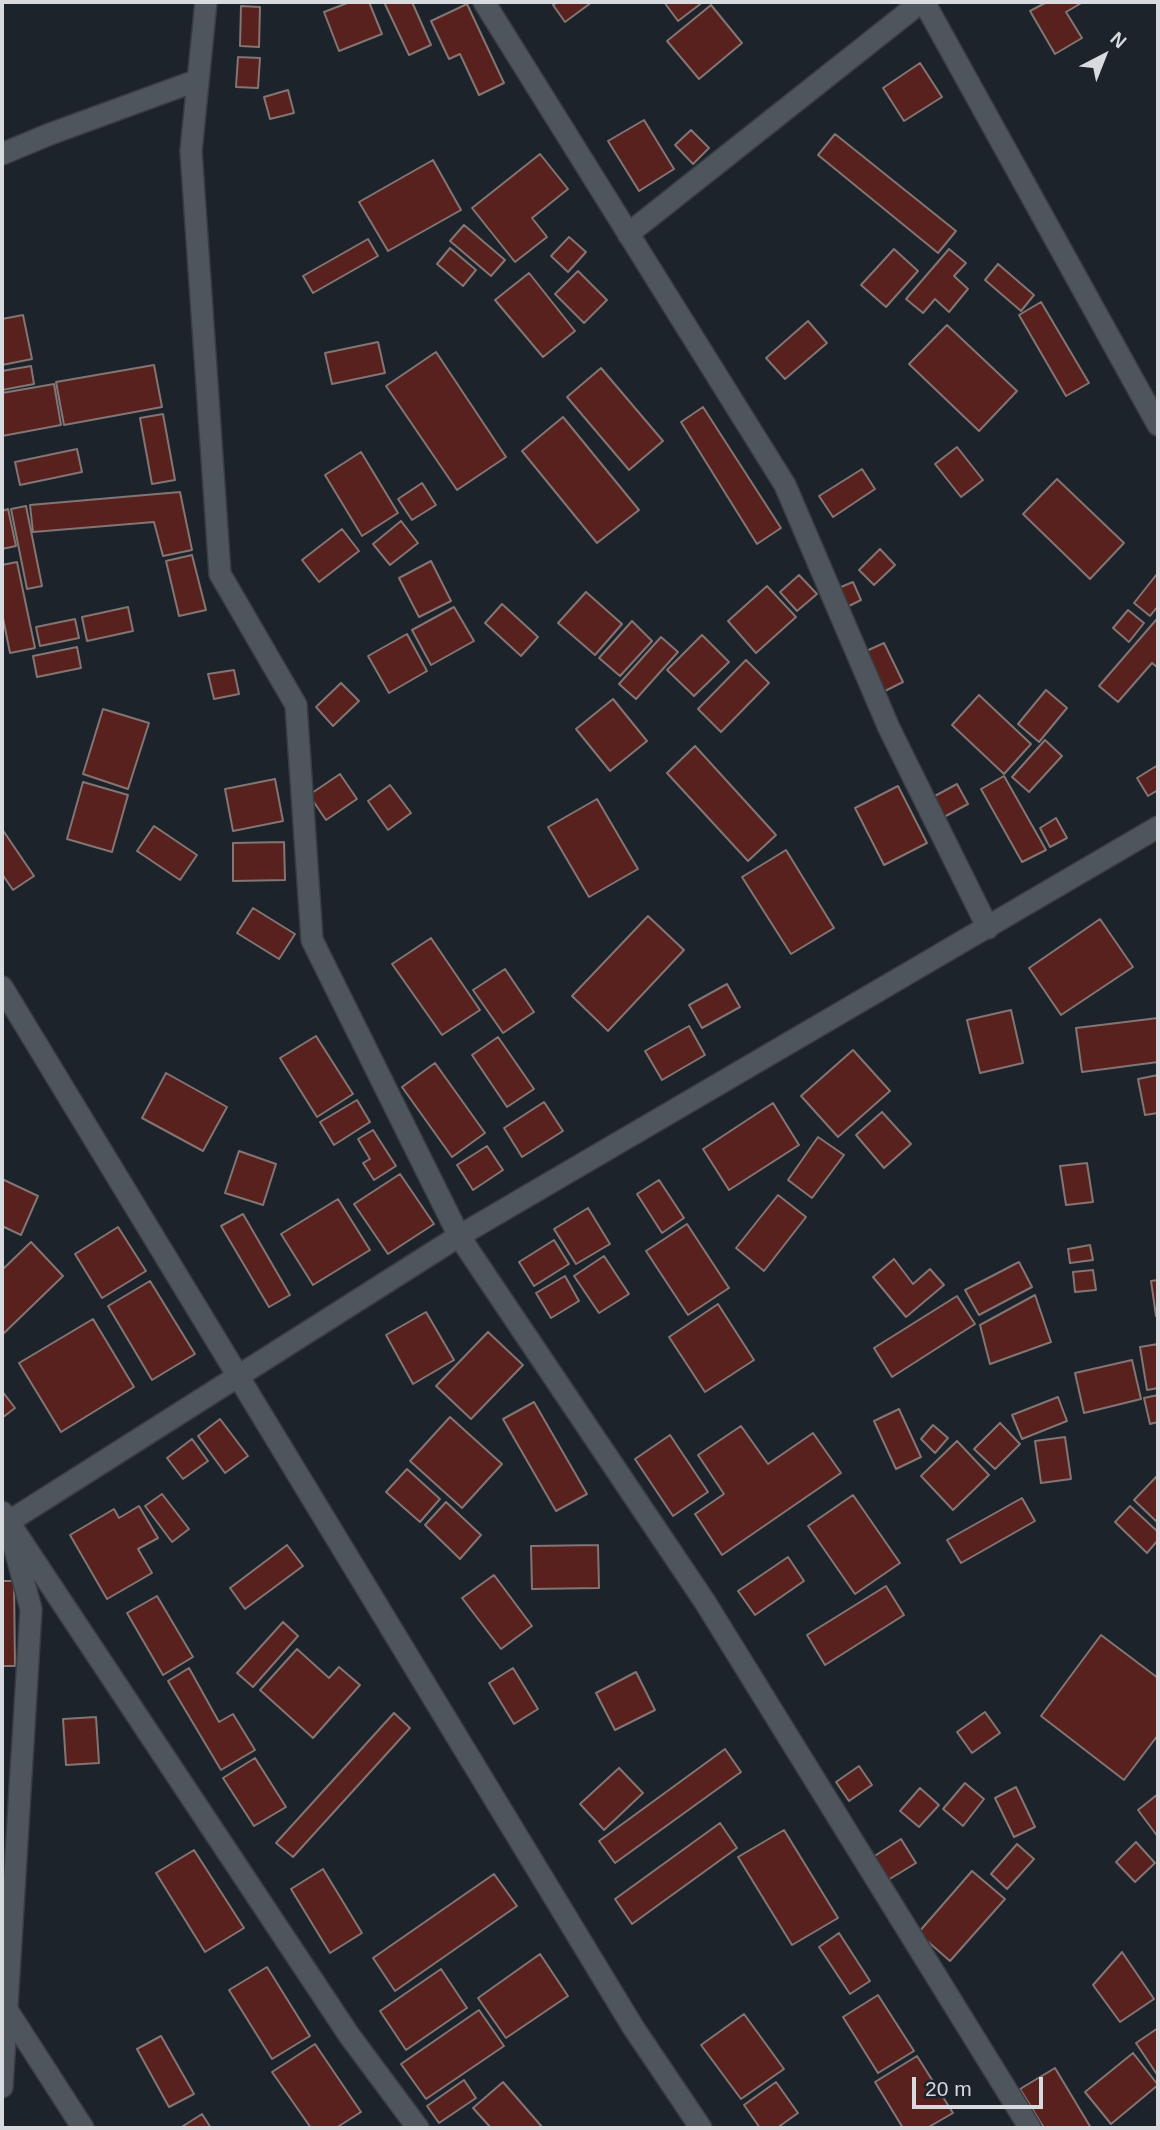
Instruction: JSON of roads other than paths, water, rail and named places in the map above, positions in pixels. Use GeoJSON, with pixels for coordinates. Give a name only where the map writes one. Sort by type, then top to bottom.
{"type":"FeatureCollection","features":[{"type":"Feature","properties":{"kind":"street"},"geometry":{"type":"LineString","coordinates":[[206,2],[191,151],[220,575],[296,705],[312,940],[459,1236],[705,1602],[1030,2128]]}},
{"type":"Feature","properties":{"kind":"street"},"geometry":{"type":"LineString","coordinates":[[484,2],[785,485],[889,728],[988,928]]}},
{"type":"Feature","properties":{"kind":"street"},"geometry":{"type":"LineString","coordinates":[[628,233],[923,2],[1158,425]]}},
{"type":"Feature","properties":{"kind":"street"},"geometry":{"type":"LineString","coordinates":[[2,154],[198,80]]}},
{"type":"Feature","properties":{"kind":"street"},"geometry":{"type":"LineString","coordinates":[[4,1520],[239,1376],[459,1236],[1158,827]]}},
{"type":"Feature","properties":{"kind":"street"},"geometry":{"type":"LineString","coordinates":[[2,987],[633,2027],[701,2128]]}},
{"type":"Feature","properties":{"kind":"street"},"geometry":{"type":"LineString","coordinates":[[2,2087],[31,1609],[4,1520]]}},
{"type":"Feature","properties":{"kind":"street"},"geometry":{"type":"LineString","coordinates":[[4,1520],[349,2035],[418,2128]]}},
{"type":"Feature","properties":{"kind":"street"},"geometry":{"type":"LineString","coordinates":[[7,2010],[83,2128]]}}]}
